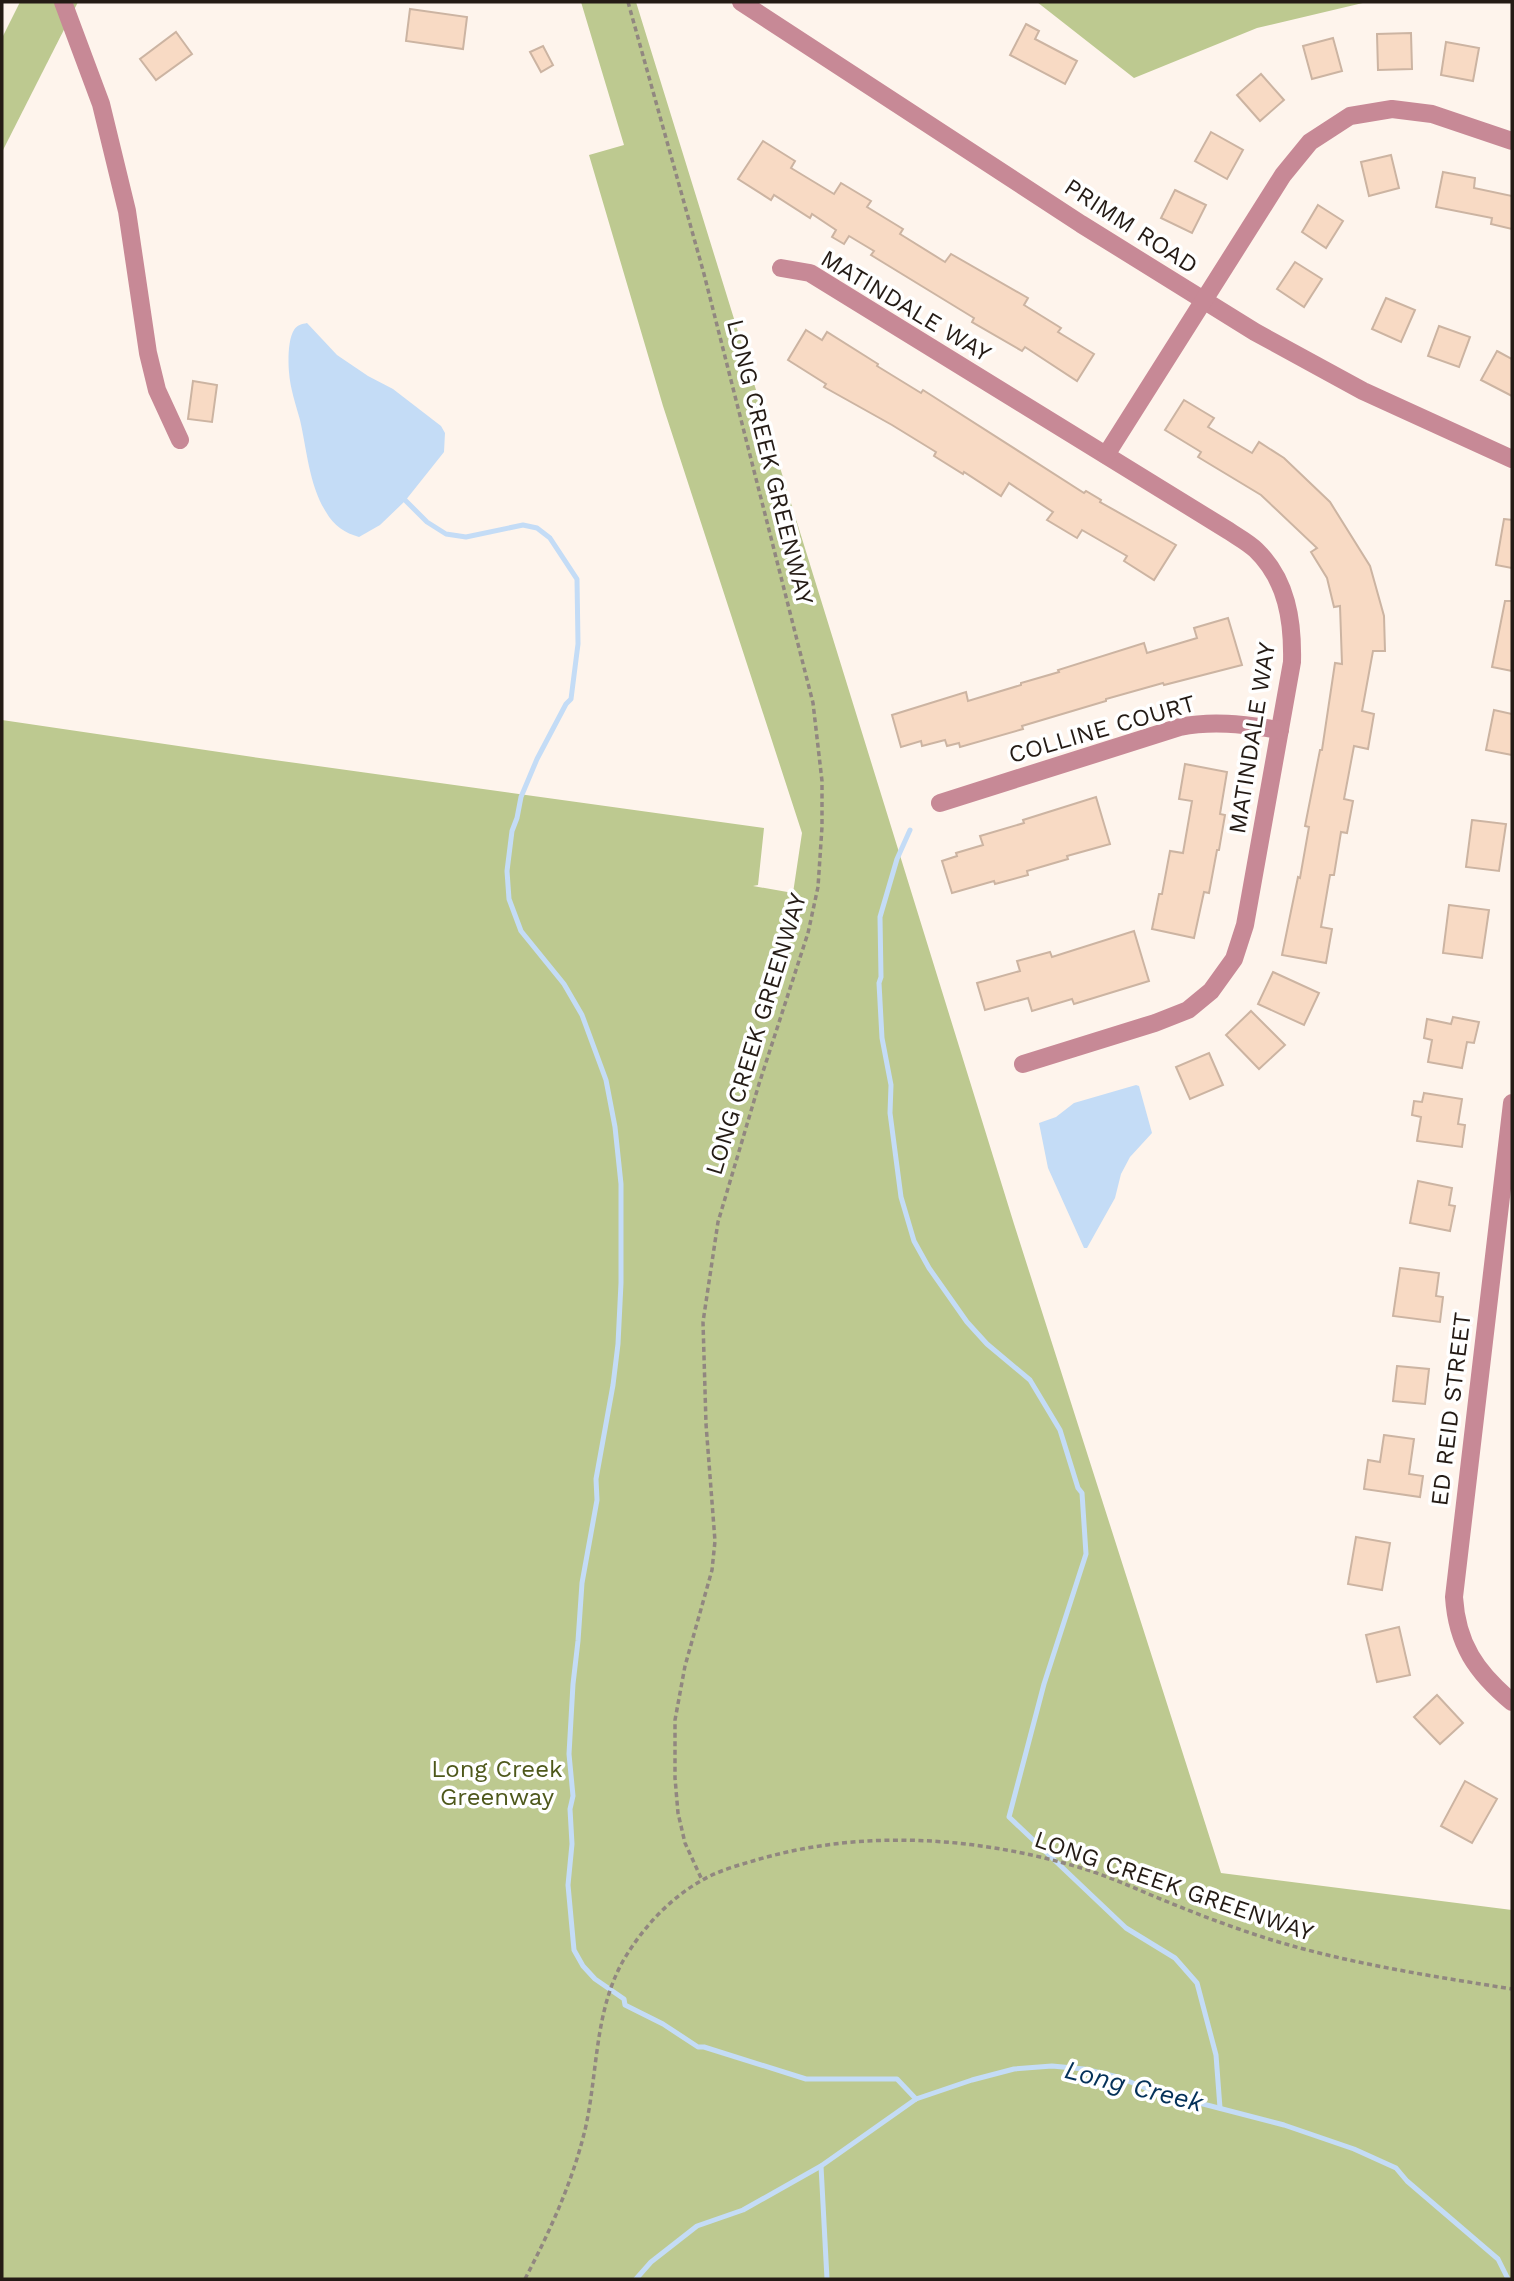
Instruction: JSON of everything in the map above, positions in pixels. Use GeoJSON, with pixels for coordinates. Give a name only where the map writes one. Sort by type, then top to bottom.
{"type":"FeatureCollection","features":[{"type":"Feature","properties":{"kind":"street"},"geometry":{"type":"LineString","coordinates":[[63,2],[101,104],[127,211],[148,353],[158,390],[180,440]]}},
{"type":"Feature","properties":{"kind":"street","name":"PRIMM ROAD"},"geometry":{"type":"LineString","coordinates":[[741,2],[1255,332],[1363,391],[1512,459]]}},
{"type":"Feature","properties":{"kind":"street"},"geometry":{"type":"LineString","coordinates":[[1106,455],[1283,175],[1311,142],[1350,116],[1392,109],[1432,114],[1512,141]]}},
{"type":"Feature","properties":{"kind":"street","name":"MATINDALE WAY"},"geometry":{"type":"LineString","coordinates":[[781,268],[810,273],[1229,531],[1256,550],[1274,572],[1286,598],[1293,630],[1292,662],[1245,925],[1234,959],[1211,991],[1188,1010],[1023,1064]]}},
{"type":"Feature","properties":{"kind":"street","name":"COLLINE COURT"},"geometry":{"type":"LineString","coordinates":[[940,803],[1191,725],[1223,722],[1280,730]]}},
{"type":"Feature","properties":{"kind":"street","name":"ED REID STREET"},"geometry":{"type":"LineString","coordinates":[[1512,1102],[1454,1597],[1456,1622],[1474,1664],[1512,1702]]}},
{"type":"Feature","properties":{"kind":"path","name":"LONG CREEK GREENWAY"},"geometry":{"type":"LineString","coordinates":[[628,2],[704,274],[813,703],[822,781],[818,887],[808,933],[718,1222],[704,1322],[706,1424],[715,1541],[712,1570],[685,1666],[675,1720],[678,1813],[685,1843],[702,1880]]}},
{"type":"Feature","properties":{"kind":"path","name":"LONG CREEK GREENWAY"},"geometry":{"type":"LineString","coordinates":[[524,2279],[561,2206],[576,2164],[586,2126],[603,2010],[623,1961],[654,1918],[702,1880],[781,1852],[876,1841],[988,1846],[1079,1867],[1224,1924],[1342,1960],[1512,1989]]}},
{"type":"Feature","properties":{"kind":"green space"},"geometry":{"type":"Polygon","coordinates":[[[20,2],[78,2],[2,152],[2,38],[20,2]]]}},
{"type":"Feature","properties":{"kind":"green space","name":"Long Creek Greenway"},"geometry":{"type":"Polygon","coordinates":[[[581,2],[636,2],[1014,1224],[1221,1873],[1512,1910],[1512,2279],[2,2279],[2,720],[764,828],[758,885],[753,886],[793,893],[802,833],[663,406],[589,155],[624,145],[581,2]]]}},
{"type":"Feature","properties":{"kind":"green space"},"geometry":{"type":"Polygon","coordinates":[[[1037,2],[1367,2],[1257,28],[1134,78],[1037,2]]]}},
{"type":"Feature","properties":{"kind":"water"},"geometry":{"type":"Polygon","coordinates":[[[307,323],[337,355],[393,389],[441,426],[445,433],[444,452],[405,501],[380,525],[359,537],[340,528],[329,517],[320,502],[309,467],[291,384],[289,362],[292,334],[301,324],[307,323]]]}},
{"type":"Feature","properties":{"kind":"water"},"geometry":{"type":"Polygon","coordinates":[[[1139,1086],[1152,1133],[1130,1157],[1121,1174],[1115,1198],[1087,1248],[1084,1248],[1048,1168],[1039,1123],[1056,1117],[1074,1103],[1139,1086]]]}},
{"type":"Feature","properties":{"kind":"building"},"geometry":{"type":"Polygon","coordinates":[[[410,9],[467,17],[463,49],[406,41],[410,9]]]}},
{"type":"Feature","properties":{"kind":"building"},"geometry":{"type":"Polygon","coordinates":[[[1026,24],[1039,31],[1035,39],[1077,61],[1065,84],[1010,55],[1026,24]]]}},
{"type":"Feature","properties":{"kind":"building"},"geometry":{"type":"Polygon","coordinates":[[[176,32],[192,54],[156,80],[140,59],[176,32]]]}},
{"type":"Feature","properties":{"kind":"building"},"geometry":{"type":"Polygon","coordinates":[[[1411,33],[1412,69],[1378,70],[1377,34],[1411,33]]]}},
{"type":"Feature","properties":{"kind":"building"},"geometry":{"type":"Polygon","coordinates":[[[1333,38],[1342,71],[1312,79],[1303,46],[1333,38]]]}},
{"type":"Feature","properties":{"kind":"building"},"geometry":{"type":"Polygon","coordinates":[[[1446,42],[1479,48],[1473,81],[1441,75],[1446,42]]]}},
{"type":"Feature","properties":{"kind":"building"},"geometry":{"type":"Polygon","coordinates":[[[543,46],[553,65],[541,72],[530,52],[543,46]]]}},
{"type":"Feature","properties":{"kind":"building"},"geometry":{"type":"Polygon","coordinates":[[[1261,74],[1284,100],[1260,121],[1237,95],[1261,74]]]}},
{"type":"Feature","properties":{"kind":"building"},"geometry":{"type":"Polygon","coordinates":[[[1211,132],[1243,150],[1227,179],[1195,161],[1211,132]]]}},
{"type":"Feature","properties":{"kind":"building"},"geometry":{"type":"Polygon","coordinates":[[[763,141],[795,161],[791,168],[834,194],[841,183],[871,201],[867,207],[903,229],[900,234],[945,262],[951,254],[1028,298],[1024,305],[1061,328],[1058,332],[1094,354],[1077,381],[1025,347],[1022,351],[972,322],[974,318],[871,255],[874,251],[849,236],[844,244],[832,237],[836,230],[812,214],[810,218],[774,195],[771,200],[738,179],[763,141]]]}},
{"type":"Feature","properties":{"kind":"building"},"geometry":{"type":"Polygon","coordinates":[[[1391,155],[1399,188],[1369,196],[1361,162],[1391,155]]]}},
{"type":"Feature","properties":{"kind":"building"},"geometry":{"type":"Polygon","coordinates":[[[1443,172],[1475,178],[1474,188],[1512,196],[1512,229],[1491,224],[1492,218],[1436,207],[1443,172]]]}},
{"type":"Feature","properties":{"kind":"building"},"geometry":{"type":"Polygon","coordinates":[[[1175,190],[1206,205],[1192,233],[1161,218],[1175,190]]]}},
{"type":"Feature","properties":{"kind":"building"},"geometry":{"type":"Polygon","coordinates":[[[1318,205],[1343,221],[1326,248],[1302,232],[1318,205]]]}},
{"type":"Feature","properties":{"kind":"building"},"geometry":{"type":"Polygon","coordinates":[[[1295,262],[1322,279],[1304,307],[1277,289],[1295,262]]]}},
{"type":"Feature","properties":{"kind":"building"},"geometry":{"type":"Polygon","coordinates":[[[1386,298],[1415,310],[1401,342],[1372,329],[1386,298]]]}},
{"type":"Feature","properties":{"kind":"building"},"geometry":{"type":"Polygon","coordinates":[[[1439,326],[1470,337],[1459,367],[1428,356],[1439,326]]]}},
{"type":"Feature","properties":{"kind":"building"},"geometry":{"type":"Polygon","coordinates":[[[806,330],[822,340],[827,332],[878,364],[877,366],[921,393],[923,390],[1084,493],[1086,491],[1101,500],[1100,502],[1176,545],[1154,580],[1124,561],[1127,556],[1082,530],[1077,538],[1047,520],[1053,512],[1009,483],[1001,496],[934,456],[936,452],[824,387],[826,384],[788,360],[806,330]]]}},
{"type":"Feature","properties":{"kind":"building"},"geometry":{"type":"Polygon","coordinates":[[[1497,351],[1512,359],[1512,396],[1481,380],[1497,351]]]}},
{"type":"Feature","properties":{"kind":"building"},"geometry":{"type":"Polygon","coordinates":[[[193,381],[217,385],[212,422],[188,419],[193,381]]]}},
{"type":"Feature","properties":{"kind":"building"},"geometry":{"type":"Polygon","coordinates":[[[1184,400],[1214,418],[1208,427],[1252,453],[1259,442],[1284,458],[1330,502],[1370,566],[1384,616],[1385,651],[1373,651],[1362,711],[1374,714],[1368,749],[1354,746],[1344,799],[1353,801],[1347,833],[1341,832],[1334,875],[1330,875],[1321,927],[1332,929],[1326,963],[1282,955],[1298,877],[1300,878],[1309,827],[1305,826],[1322,750],[1335,663],[1342,664],[1340,606],[1334,607],[1327,578],[1311,552],[1317,548],[1261,495],[1198,457],[1201,452],[1165,430],[1184,400]]]}},
{"type":"Feature","properties":{"kind":"building"},"geometry":{"type":"Polygon","coordinates":[[[1504,519],[1512,520],[1512,568],[1496,565],[1504,519]]]}},
{"type":"Feature","properties":{"kind":"building"},"geometry":{"type":"Polygon","coordinates":[[[1505,601],[1512,601],[1512,671],[1492,667],[1505,601]]]}},
{"type":"Feature","properties":{"kind":"building"},"geometry":{"type":"Polygon","coordinates":[[[1228,618],[1242,665],[1106,699],[1022,726],[1023,729],[960,747],[959,743],[947,746],[945,740],[922,746],[921,741],[901,747],[892,715],[966,692],[968,701],[1144,643],[1147,653],[1197,638],[1194,628],[1228,618]]]}},
{"type":"Feature","properties":{"kind":"building"},"geometry":{"type":"Polygon","coordinates":[[[1494,710],[1512,714],[1512,755],[1486,750],[1494,710]]]}},
{"type":"Feature","properties":{"kind":"building"},"geometry":{"type":"Polygon","coordinates":[[[1185,764],[1227,772],[1220,814],[1225,815],[1219,850],[1209,893],[1204,892],[1194,938],[1152,929],[1170,851],[1183,853],[1192,801],[1179,799],[1185,764]]]}},
{"type":"Feature","properties":{"kind":"building"},"geometry":{"type":"Polygon","coordinates":[[[1096,797],[1110,844],[1027,871],[1028,875],[952,893],[942,861],[957,856],[956,853],[983,845],[980,836],[1096,797]]]}},
{"type":"Feature","properties":{"kind":"building"},"geometry":{"type":"Polygon","coordinates":[[[1472,820],[1506,824],[1499,871],[1466,867],[1472,820]]]}},
{"type":"Feature","properties":{"kind":"building"},"geometry":{"type":"Polygon","coordinates":[[[1449,905],[1489,910],[1482,958],[1443,953],[1449,905]]]}},
{"type":"Feature","properties":{"kind":"building"},"geometry":{"type":"Polygon","coordinates":[[[1134,931],[1149,981],[1074,1004],[1072,999],[1032,1011],[1028,998],[985,1010],[977,983],[1020,971],[1017,961],[1050,952],[1052,957],[1134,931]]]}},
{"type":"Feature","properties":{"kind":"building"},"geometry":{"type":"Polygon","coordinates":[[[1273,972],[1319,993],[1304,1025],[1258,1004],[1273,972]]]}},
{"type":"Feature","properties":{"kind":"building"},"geometry":{"type":"Polygon","coordinates":[[[1251,1011],[1285,1045],[1259,1069],[1226,1035],[1251,1011]]]}},
{"type":"Feature","properties":{"kind":"building"},"geometry":{"type":"Polygon","coordinates":[[[1453,1017],[1479,1022],[1474,1043],[1467,1042],[1462,1068],[1428,1062],[1432,1040],[1424,1038],[1427,1019],[1451,1024],[1453,1017]]]}},
{"type":"Feature","properties":{"kind":"building"},"geometry":{"type":"Polygon","coordinates":[[[1209,1053],[1223,1085],[1190,1099],[1176,1067],[1209,1053]]]}},
{"type":"Feature","properties":{"kind":"building"},"geometry":{"type":"Polygon","coordinates":[[[1424,1093],[1462,1099],[1458,1124],[1465,1125],[1462,1147],[1417,1141],[1421,1117],[1412,1115],[1414,1101],[1422,1102],[1424,1093]]]}},
{"type":"Feature","properties":{"kind":"building"},"geometry":{"type":"Polygon","coordinates":[[[1418,1181],[1452,1188],[1449,1205],[1455,1206],[1450,1231],[1410,1223],[1418,1181]]]}},
{"type":"Feature","properties":{"kind":"building"},"geometry":{"type":"Polygon","coordinates":[[[1400,1268],[1439,1273],[1436,1296],[1443,1297],[1440,1322],[1393,1316],[1400,1268]]]}},
{"type":"Feature","properties":{"kind":"building"},"geometry":{"type":"Polygon","coordinates":[[[1397,1366],[1429,1369],[1425,1404],[1393,1401],[1397,1366]]]}},
{"type":"Feature","properties":{"kind":"building"},"geometry":{"type":"Polygon","coordinates":[[[1384,1435],[1414,1439],[1409,1474],[1423,1476],[1420,1497],[1364,1489],[1368,1460],[1380,1462],[1384,1435]]]}},
{"type":"Feature","properties":{"kind":"building"},"geometry":{"type":"Polygon","coordinates":[[[1356,1537],[1390,1543],[1382,1590],[1348,1584],[1356,1537]]]}},
{"type":"Feature","properties":{"kind":"building"},"geometry":{"type":"Polygon","coordinates":[[[1399,1627],[1410,1675],[1377,1682],[1366,1635],[1399,1627]]]}},
{"type":"Feature","properties":{"kind":"building"},"geometry":{"type":"Polygon","coordinates":[[[1437,1695],[1463,1723],[1440,1744],[1414,1717],[1437,1695]]]}},
{"type":"Feature","properties":{"kind":"building"},"geometry":{"type":"Polygon","coordinates":[[[1465,1781],[1497,1799],[1472,1843],[1441,1826],[1465,1781]]]}},
{"type":"Feature","properties":{"kind":"waterway"},"geometry":{"type":"LineString","coordinates":[[402,497],[427,522],[446,534],[466,537],[523,525],[537,528],[550,538],[577,579],[578,644],[571,699],[537,759],[521,797],[512,831],[507,871],[509,899],[521,931],[564,984],[582,1015],[606,1080],[615,1127],[621,1184],[618,1344],[596,1479],[597,1500],[582,1583],[573,1684],[569,1754],[573,1796],[570,1809],[572,1844],[568,1885],[574,1950],[595,1979],[624,1999],[625,2005],[663,2024],[698,2047],[806,2079],[897,2079],[916,2099]]}},
{"type":"Feature","properties":{"kind":"waterway"},"geometry":{"type":"LineString","coordinates":[[910,830],[897,859],[880,917],[882,1038],[891,1085],[890,1113],[901,1197],[914,1241],[929,1268],[967,1322],[987,1344],[1030,1380],[1060,1430],[1078,1488],[1082,1493],[1086,1554],[1044,1684],[1009,1817],[1126,1928],[1175,1958],[1197,1983],[1216,2055],[1220,2108]]}},
{"type":"Feature","properties":{"kind":"waterway","name":"Long Creek"},"geometry":{"type":"LineString","coordinates":[[636,2279],[651,2262],[697,2226],[743,2210],[821,2166],[916,2099],[1014,2069],[1052,2066],[1084,2069],[1118,2077],[1153,2091],[1284,2125],[1354,2149],[1396,2168],[1407,2181],[1498,2259],[1508,2279]]}},
{"type":"Feature","properties":{"kind":"waterway"},"geometry":{"type":"LineString","coordinates":[[821,2166],[827,2279]]}}]}
